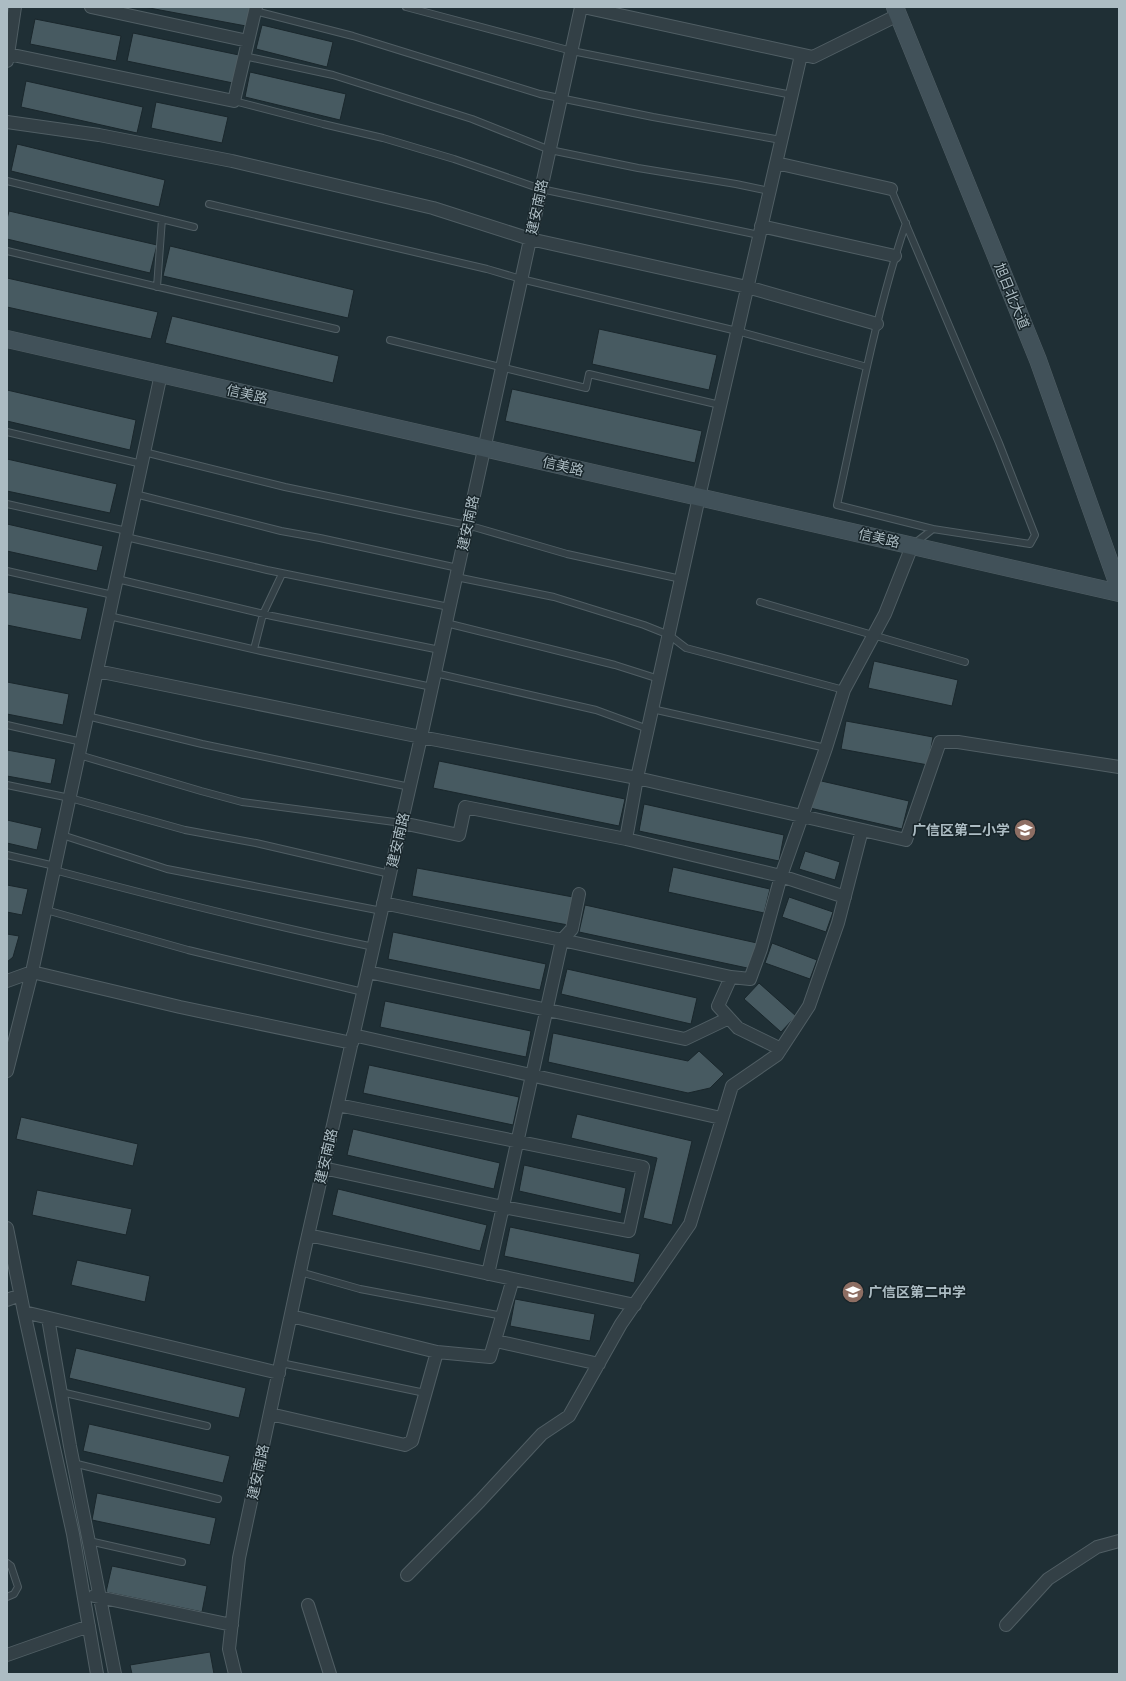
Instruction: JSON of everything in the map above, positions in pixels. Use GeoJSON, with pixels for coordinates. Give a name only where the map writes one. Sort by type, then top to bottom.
{"type":"FeatureCollection","features":[{"type":"Feature","properties":{"kind":"street"},"geometry":{"type":"LineString","coordinates":[[15,7],[10,22],[8,57],[234,101],[255,9]]}},
{"type":"Feature","properties":{"kind":"street"},"geometry":{"type":"LineString","coordinates":[[91,7],[248,41]]}},
{"type":"Feature","properties":{"kind":"street"},"geometry":{"type":"LineString","coordinates":[[582,7],[813,57],[896,11]]}},
{"type":"Feature","properties":{"kind":"street","name":"建安南路"},"geometry":{"type":"LineString","coordinates":[[235,1674],[229,1649],[239,1558],[308,1235],[402,823],[582,7]]}},
{"type":"Feature","properties":{"kind":"street","name":"旭日北大道"},"geometry":{"type":"LineString","coordinates":[[896,11],[1038,360],[1119,588]]}},
{"type":"Feature","properties":{"kind":"street"},"geometry":{"type":"LineString","coordinates":[[626,839],[637,778],[699,497],[801,54]]}},
{"type":"Feature","properties":{"kind":"street"},"geometry":{"type":"LineString","coordinates":[[7,122],[99,135],[232,161],[433,208],[530,240],[747,287],[877,324]]}},
{"type":"Feature","properties":{"kind":"street"},"geometry":{"type":"LineString","coordinates":[[776,163],[891,189]]}},
{"type":"Feature","properties":{"kind":"street"},"geometry":{"type":"LineString","coordinates":[[760,231],[895,256]]}},
{"type":"Feature","properties":{"kind":"street","name":"信美路"},"geometry":{"type":"LineString","coordinates":[[7,339],[1119,593]]}},
{"type":"Feature","properties":{"kind":"street"},"geometry":{"type":"LineString","coordinates":[[7,1071],[46,910],[161,374]]}},
{"type":"Feature","properties":{"kind":"street"},"geometry":{"type":"LineString","coordinates":[[382,907],[562,940],[750,979],[761,949],[781,876],[826,748],[844,690],[885,614],[912,546]]}},
{"type":"Feature","properties":{"kind":"street"},"geometry":{"type":"LineString","coordinates":[[97,671],[421,737],[637,778],[906,840],[940,742],[958,742],[1119,767]]}},
{"type":"Feature","properties":{"kind":"street"},"geometry":{"type":"LineString","coordinates":[[402,823],[459,835],[465,807],[626,839],[781,876],[845,897]]}},
{"type":"Feature","properties":{"kind":"street"},"geometry":{"type":"LineString","coordinates":[[407,1575],[480,1501],[542,1434],[569,1416],[622,1324],[690,1224],[732,1086],[777,1055],[809,1006],[838,923],[862,830]]}},
{"type":"Feature","properties":{"kind":"street"},"geometry":{"type":"LineString","coordinates":[[488,1274],[562,940],[572,929],[579,894]]}},
{"type":"Feature","properties":{"kind":"street"},"geometry":{"type":"LineString","coordinates":[[7,981],[32,972],[180,1007],[352,1039],[533,1076],[722,1118]]}},
{"type":"Feature","properties":{"kind":"street"},"geometry":{"type":"LineString","coordinates":[[368,972],[685,1039],[729,1018]]}},
{"type":"Feature","properties":{"kind":"street"},"geometry":{"type":"LineString","coordinates":[[731,976],[718,1006],[738,1028],[781,1049]]}},
{"type":"Feature","properties":{"kind":"street"},"geometry":{"type":"LineString","coordinates":[[323,1168],[503,1207],[629,1231],[643,1167],[517,1143],[338,1105]]}},
{"type":"Feature","properties":{"kind":"street"},"geometry":{"type":"LineString","coordinates":[[7,1228],[20,1295],[72,1534],[97,1674]]}},
{"type":"Feature","properties":{"kind":"street"},"geometry":{"type":"LineString","coordinates":[[308,1235],[635,1305]]}},
{"type":"Feature","properties":{"kind":"street"},"geometry":{"type":"LineString","coordinates":[[291,1316],[437,1352],[490,1357],[496,1341],[513,1279]]}},
{"type":"Feature","properties":{"kind":"street"},"geometry":{"type":"LineString","coordinates":[[7,1300],[20,1295]]}},
{"type":"Feature","properties":{"kind":"street"},"geometry":{"type":"LineString","coordinates":[[24,1312],[280,1368]]}},
{"type":"Feature","properties":{"kind":"street"},"geometry":{"type":"LineString","coordinates":[[48,1318],[73,1463],[115,1674]]}},
{"type":"Feature","properties":{"kind":"street"},"geometry":{"type":"LineString","coordinates":[[496,1341],[599,1364]]}},
{"type":"Feature","properties":{"kind":"street"},"geometry":{"type":"LineString","coordinates":[[270,1414],[405,1445],[412,1441],[437,1352]]}},
{"type":"Feature","properties":{"kind":"street"},"geometry":{"type":"LineString","coordinates":[[1006,1625],[1048,1580],[1097,1547],[1119,1541]]}},
{"type":"Feature","properties":{"kind":"street"},"geometry":{"type":"LineString","coordinates":[[83,1593],[232,1625]]}},
{"type":"Feature","properties":{"kind":"street"},"geometry":{"type":"LineString","coordinates":[[308,1605],[330,1674]]}},
{"type":"Feature","properties":{"kind":"street"},"geometry":{"type":"LineString","coordinates":[[7,1655],[89,1626]]}},
{"type":"Feature","properties":{"kind":"lane"},"geometry":{"type":"LineString","coordinates":[[406,7],[572,51],[792,95]]}},
{"type":"Feature","properties":{"kind":"lane"},"geometry":{"type":"LineString","coordinates":[[255,9],[353,36],[540,94],[781,140]]}},
{"type":"Feature","properties":{"kind":"lane"},"geometry":{"type":"LineString","coordinates":[[244,56],[333,75],[472,119],[550,150],[638,168],[769,191]]}},
{"type":"Feature","properties":{"kind":"lane"},"geometry":{"type":"LineString","coordinates":[[234,101],[383,138],[454,159],[541,189],[760,231]]}},
{"type":"Feature","properties":{"kind":"lane"},"geometry":{"type":"LineString","coordinates":[[7,181],[194,227]]}},
{"type":"Feature","properties":{"kind":"lane"},"geometry":{"type":"LineString","coordinates":[[891,189],[906,223],[999,443],[1035,535],[1030,544],[933,529],[837,505],[877,324],[895,256],[906,223]]}},
{"type":"Feature","properties":{"kind":"lane"},"geometry":{"type":"LineString","coordinates":[[209,204],[487,269],[521,279],[737,331],[867,367]]}},
{"type":"Feature","properties":{"kind":"lane"},"geometry":{"type":"LineString","coordinates":[[157,287],[162,219]]}},
{"type":"Feature","properties":{"kind":"lane"},"geometry":{"type":"LineString","coordinates":[[7,251],[336,329]]}},
{"type":"Feature","properties":{"kind":"lane"},"geometry":{"type":"LineString","coordinates":[[390,340],[586,388],[589,374],[720,405]]}},
{"type":"Feature","properties":{"kind":"lane"},"geometry":{"type":"LineString","coordinates":[[7,432],[143,458],[467,525],[567,554],[681,579]]}},
{"type":"Feature","properties":{"kind":"lane"},"geometry":{"type":"LineString","coordinates":[[135,494],[280,531],[320,538],[554,597],[644,625],[669,635],[686,648],[844,690]]}},
{"type":"Feature","properties":{"kind":"lane"},"geometry":{"type":"LineString","coordinates":[[7,504],[282,574],[450,607]]}},
{"type":"Feature","properties":{"kind":"lane"},"geometry":{"type":"LineString","coordinates":[[912,546],[933,529]]}},
{"type":"Feature","properties":{"kind":"lane"},"geometry":{"type":"LineString","coordinates":[[7,571],[113,595]]}},
{"type":"Feature","properties":{"kind":"lane"},"geometry":{"type":"LineString","coordinates":[[254,649],[263,614],[282,574]]}},
{"type":"Feature","properties":{"kind":"lane"},"geometry":{"type":"LineString","coordinates":[[117,579],[263,614],[440,650]]}},
{"type":"Feature","properties":{"kind":"lane"},"geometry":{"type":"LineString","coordinates":[[760,602],[965,662]]}},
{"type":"Feature","properties":{"kind":"lane"},"geometry":{"type":"LineString","coordinates":[[109,616],[254,649],[432,686]]}},
{"type":"Feature","properties":{"kind":"lane"},"geometry":{"type":"LineString","coordinates":[[446,623],[608,663],[659,679]]}},
{"type":"Feature","properties":{"kind":"lane"},"geometry":{"type":"LineString","coordinates":[[435,673],[596,710],[648,729]]}},
{"type":"Feature","properties":{"kind":"lane"},"geometry":{"type":"LineString","coordinates":[[652,709],[826,748]]}},
{"type":"Feature","properties":{"kind":"lane"},"geometry":{"type":"LineString","coordinates":[[87,716],[202,744],[410,787]]}},
{"type":"Feature","properties":{"kind":"lane"},"geometry":{"type":"LineString","coordinates":[[7,725],[82,742]]}},
{"type":"Feature","properties":{"kind":"lane"},"geometry":{"type":"LineString","coordinates":[[79,754],[242,802],[402,823]]}},
{"type":"Feature","properties":{"kind":"lane"},"geometry":{"type":"LineString","coordinates":[[7,785],[70,798],[185,830],[256,843],[390,874]]}},
{"type":"Feature","properties":{"kind":"lane"},"geometry":{"type":"LineString","coordinates":[[62,835],[167,869],[382,907]]}},
{"type":"Feature","properties":{"kind":"lane"},"geometry":{"type":"LineString","coordinates":[[7,855],[167,900],[300,932],[374,947]]}},
{"type":"Feature","properties":{"kind":"lane"},"geometry":{"type":"LineString","coordinates":[[46,910],[188,950],[363,992]]}},
{"type":"Feature","properties":{"kind":"lane"},"geometry":{"type":"LineString","coordinates":[[300,1272],[360,1289],[503,1316]]}},
{"type":"Feature","properties":{"kind":"lane"},"geometry":{"type":"LineString","coordinates":[[280,1368],[425,1393]]}},
{"type":"Feature","properties":{"kind":"lane"},"geometry":{"type":"LineString","coordinates":[[61,1392],[207,1426]]}},
{"type":"Feature","properties":{"kind":"lane"},"geometry":{"type":"LineString","coordinates":[[73,1463],[218,1499]]}},
{"type":"Feature","properties":{"kind":"lane"},"geometry":{"type":"LineString","coordinates":[[89,1541],[182,1562]]}},
{"type":"Feature","properties":{"kind":"lane"},"geometry":{"type":"LineString","coordinates":[[7,1563],[10,1566],[18,1587],[14,1594],[7,1597]]}},
{"type":"Feature","properties":{"kind":"building"},"geometry":{"type":"Polygon","coordinates":[[[144,7],[250,7],[246,26],[144,7]]]}},
{"type":"Feature","properties":{"kind":"building"},"geometry":{"type":"Polygon","coordinates":[[[35,19],[121,36],[116,61],[30,44],[35,19]]]}},
{"type":"Feature","properties":{"kind":"building"},"geometry":{"type":"Polygon","coordinates":[[[262,25],[333,42],[327,67],[256,49],[262,25]]]}},
{"type":"Feature","properties":{"kind":"building"},"geometry":{"type":"Polygon","coordinates":[[[133,33],[239,55],[233,83],[127,61],[133,33]]]}},
{"type":"Feature","properties":{"kind":"building"},"geometry":{"type":"Polygon","coordinates":[[[250,72],[346,94],[340,120],[245,97],[250,72]]]}},
{"type":"Feature","properties":{"kind":"building"},"geometry":{"type":"Polygon","coordinates":[[[26,81],[143,107],[137,133],[21,107],[26,81]]]}},
{"type":"Feature","properties":{"kind":"building"},"geometry":{"type":"Polygon","coordinates":[[[156,102],[228,117],[222,143],[151,128],[156,102]]]}},
{"type":"Feature","properties":{"kind":"building"},"geometry":{"type":"Polygon","coordinates":[[[17,144],[165,180],[159,207],[11,171],[17,144]]]}},
{"type":"Feature","properties":{"kind":"building"},"geometry":{"type":"Polygon","coordinates":[[[9,211],[157,245],[150,273],[7,239],[7,219],[9,211]]]}},
{"type":"Feature","properties":{"kind":"building"},"geometry":{"type":"Polygon","coordinates":[[[170,246],[354,290],[348,318],[163,276],[170,246]]]}},
{"type":"Feature","properties":{"kind":"building"},"geometry":{"type":"Polygon","coordinates":[[[7,278],[158,312],[151,339],[7,307],[7,278]]]}},
{"type":"Feature","properties":{"kind":"building"},"geometry":{"type":"Polygon","coordinates":[[[172,316],[339,356],[333,383],[165,343],[172,316]]]}},
{"type":"Feature","properties":{"kind":"building"},"geometry":{"type":"Polygon","coordinates":[[[599,329],[717,355],[709,390],[592,364],[599,329]]]}},
{"type":"Feature","properties":{"kind":"building"},"geometry":{"type":"Polygon","coordinates":[[[512,389],[702,431],[695,463],[505,421],[512,389]]]}},
{"type":"Feature","properties":{"kind":"building"},"geometry":{"type":"Polygon","coordinates":[[[7,390],[136,420],[130,450],[7,421],[7,390]]]}},
{"type":"Feature","properties":{"kind":"building"},"geometry":{"type":"Polygon","coordinates":[[[7,459],[117,484],[110,513],[7,491],[7,459]]]}},
{"type":"Feature","properties":{"kind":"building"},"geometry":{"type":"Polygon","coordinates":[[[7,524],[103,546],[97,571],[7,551],[7,524]]]}},
{"type":"Feature","properties":{"kind":"building"},"geometry":{"type":"Polygon","coordinates":[[[7,592],[88,608],[81,640],[7,625],[7,592]]]}},
{"type":"Feature","properties":{"kind":"building"},"geometry":{"type":"Polygon","coordinates":[[[874,661],[958,680],[952,706],[868,688],[874,661]]]}},
{"type":"Feature","properties":{"kind":"building"},"geometry":{"type":"Polygon","coordinates":[[[7,682],[69,694],[63,725],[7,714],[7,682]]]}},
{"type":"Feature","properties":{"kind":"building"},"geometry":{"type":"Polygon","coordinates":[[[846,721],[933,737],[928,765],[841,749],[846,721]]]}},
{"type":"Feature","properties":{"kind":"building"},"geometry":{"type":"Polygon","coordinates":[[[7,750],[56,759],[51,784],[7,776],[7,750]]]}},
{"type":"Feature","properties":{"kind":"building"},"geometry":{"type":"Polygon","coordinates":[[[439,761],[625,799],[619,826],[433,788],[439,761]]]}},
{"type":"Feature","properties":{"kind":"building"},"geometry":{"type":"Polygon","coordinates":[[[817,780],[909,801],[902,829],[810,808],[817,780]]]}},
{"type":"Feature","properties":{"kind":"building"},"geometry":{"type":"Polygon","coordinates":[[[644,804],[784,835],[779,861],[639,831],[644,804]]]}},
{"type":"Feature","properties":{"kind":"building"},"geometry":{"type":"Polygon","coordinates":[[[7,820],[42,828],[37,850],[7,843],[7,820]]]}},
{"type":"Feature","properties":{"kind":"building"},"geometry":{"type":"Polygon","coordinates":[[[805,851],[840,862],[835,880],[799,869],[805,851]]]}},
{"type":"Feature","properties":{"kind":"building"},"geometry":{"type":"Polygon","coordinates":[[[673,867],[770,889],[764,913],[668,892],[673,867]]]}},
{"type":"Feature","properties":{"kind":"building"},"geometry":{"type":"Polygon","coordinates":[[[417,868],[573,897],[568,925],[412,896],[417,868]]]}},
{"type":"Feature","properties":{"kind":"building"},"geometry":{"type":"Polygon","coordinates":[[[7,885],[28,889],[22,915],[7,912],[7,885]]]}},
{"type":"Feature","properties":{"kind":"building"},"geometry":{"type":"Polygon","coordinates":[[[789,897],[833,912],[826,932],[782,917],[789,897]]]}},
{"type":"Feature","properties":{"kind":"building"},"geometry":{"type":"Polygon","coordinates":[[[585,905],[757,943],[752,969],[579,932],[585,905]]]}},
{"type":"Feature","properties":{"kind":"building"},"geometry":{"type":"Polygon","coordinates":[[[393,932],[546,964],[540,990],[388,959],[393,932]]]}},
{"type":"Feature","properties":{"kind":"building"},"geometry":{"type":"Polygon","coordinates":[[[7,934],[19,936],[13,957],[7,962],[7,934]]]}},
{"type":"Feature","properties":{"kind":"building"},"geometry":{"type":"Polygon","coordinates":[[[772,943],[817,960],[810,979],[765,963],[772,943]]]}},
{"type":"Feature","properties":{"kind":"building"},"geometry":{"type":"Polygon","coordinates":[[[567,969],[697,998],[691,1024],[561,994],[567,969]]]}},
{"type":"Feature","properties":{"kind":"building"},"geometry":{"type":"Polygon","coordinates":[[[759,983],[796,1016],[781,1032],[744,999],[759,983]]]}},
{"type":"Feature","properties":{"kind":"building"},"geometry":{"type":"Polygon","coordinates":[[[385,1001],[531,1031],[526,1057],[380,1027],[385,1001]]]}},
{"type":"Feature","properties":{"kind":"building"},"geometry":{"type":"Polygon","coordinates":[[[553,1033],[688,1061],[699,1051],[724,1074],[710,1088],[688,1093],[548,1062],[553,1033]]]}},
{"type":"Feature","properties":{"kind":"building"},"geometry":{"type":"Polygon","coordinates":[[[369,1065],[519,1097],[513,1125],[363,1093],[369,1065]]]}},
{"type":"Feature","properties":{"kind":"building"},"geometry":{"type":"Polygon","coordinates":[[[577,1114],[692,1141],[672,1225],[643,1218],[657,1158],[571,1138],[577,1114]]]}},
{"type":"Feature","properties":{"kind":"building"},"geometry":{"type":"Polygon","coordinates":[[[21,1117],[138,1144],[133,1166],[16,1139],[21,1117]]]}},
{"type":"Feature","properties":{"kind":"building"},"geometry":{"type":"Polygon","coordinates":[[[353,1129],[500,1163],[494,1189],[347,1155],[353,1129]]]}},
{"type":"Feature","properties":{"kind":"building"},"geometry":{"type":"Polygon","coordinates":[[[524,1165],[626,1188],[621,1214],[519,1191],[524,1165]]]}},
{"type":"Feature","properties":{"kind":"building"},"geometry":{"type":"Polygon","coordinates":[[[338,1189],[487,1225],[480,1251],[332,1215],[338,1189]]]}},
{"type":"Feature","properties":{"kind":"building"},"geometry":{"type":"Polygon","coordinates":[[[37,1190],[132,1209],[126,1235],[32,1215],[37,1190]]]}},
{"type":"Feature","properties":{"kind":"building"},"geometry":{"type":"Polygon","coordinates":[[[510,1227],[640,1254],[634,1283],[504,1256],[510,1227]]]}},
{"type":"Feature","properties":{"kind":"building"},"geometry":{"type":"Polygon","coordinates":[[[77,1260],[150,1276],[145,1302],[71,1285],[77,1260]]]}},
{"type":"Feature","properties":{"kind":"building"},"geometry":{"type":"Polygon","coordinates":[[[515,1299],[595,1314],[590,1341],[510,1326],[515,1299]]]}},
{"type":"Feature","properties":{"kind":"building"},"geometry":{"type":"Polygon","coordinates":[[[76,1348],[246,1388],[239,1418],[69,1378],[76,1348]]]}},
{"type":"Feature","properties":{"kind":"building"},"geometry":{"type":"Polygon","coordinates":[[[89,1424],[230,1456],[223,1483],[83,1451],[89,1424]]]}},
{"type":"Feature","properties":{"kind":"building"},"geometry":{"type":"Polygon","coordinates":[[[97,1493],[216,1518],[210,1545],[92,1520],[97,1493]]]}},
{"type":"Feature","properties":{"kind":"building"},"geometry":{"type":"Polygon","coordinates":[[[112,1566],[207,1586],[202,1612],[106,1592],[112,1566]]]}},
{"type":"Feature","properties":{"kind":"building"},"geometry":{"type":"Polygon","coordinates":[[[210,1652],[214,1674],[132,1674],[130,1665],[210,1652]]]}},
{"type":"Feature","properties":{"kind":"place","name":"广信区第二小学"},"geometry":{"type":"Point","coordinates":[1025,830]}},
{"type":"Feature","properties":{"kind":"place","name":"广信区第二中学"},"geometry":{"type":"Point","coordinates":[853,1292]}}]}
